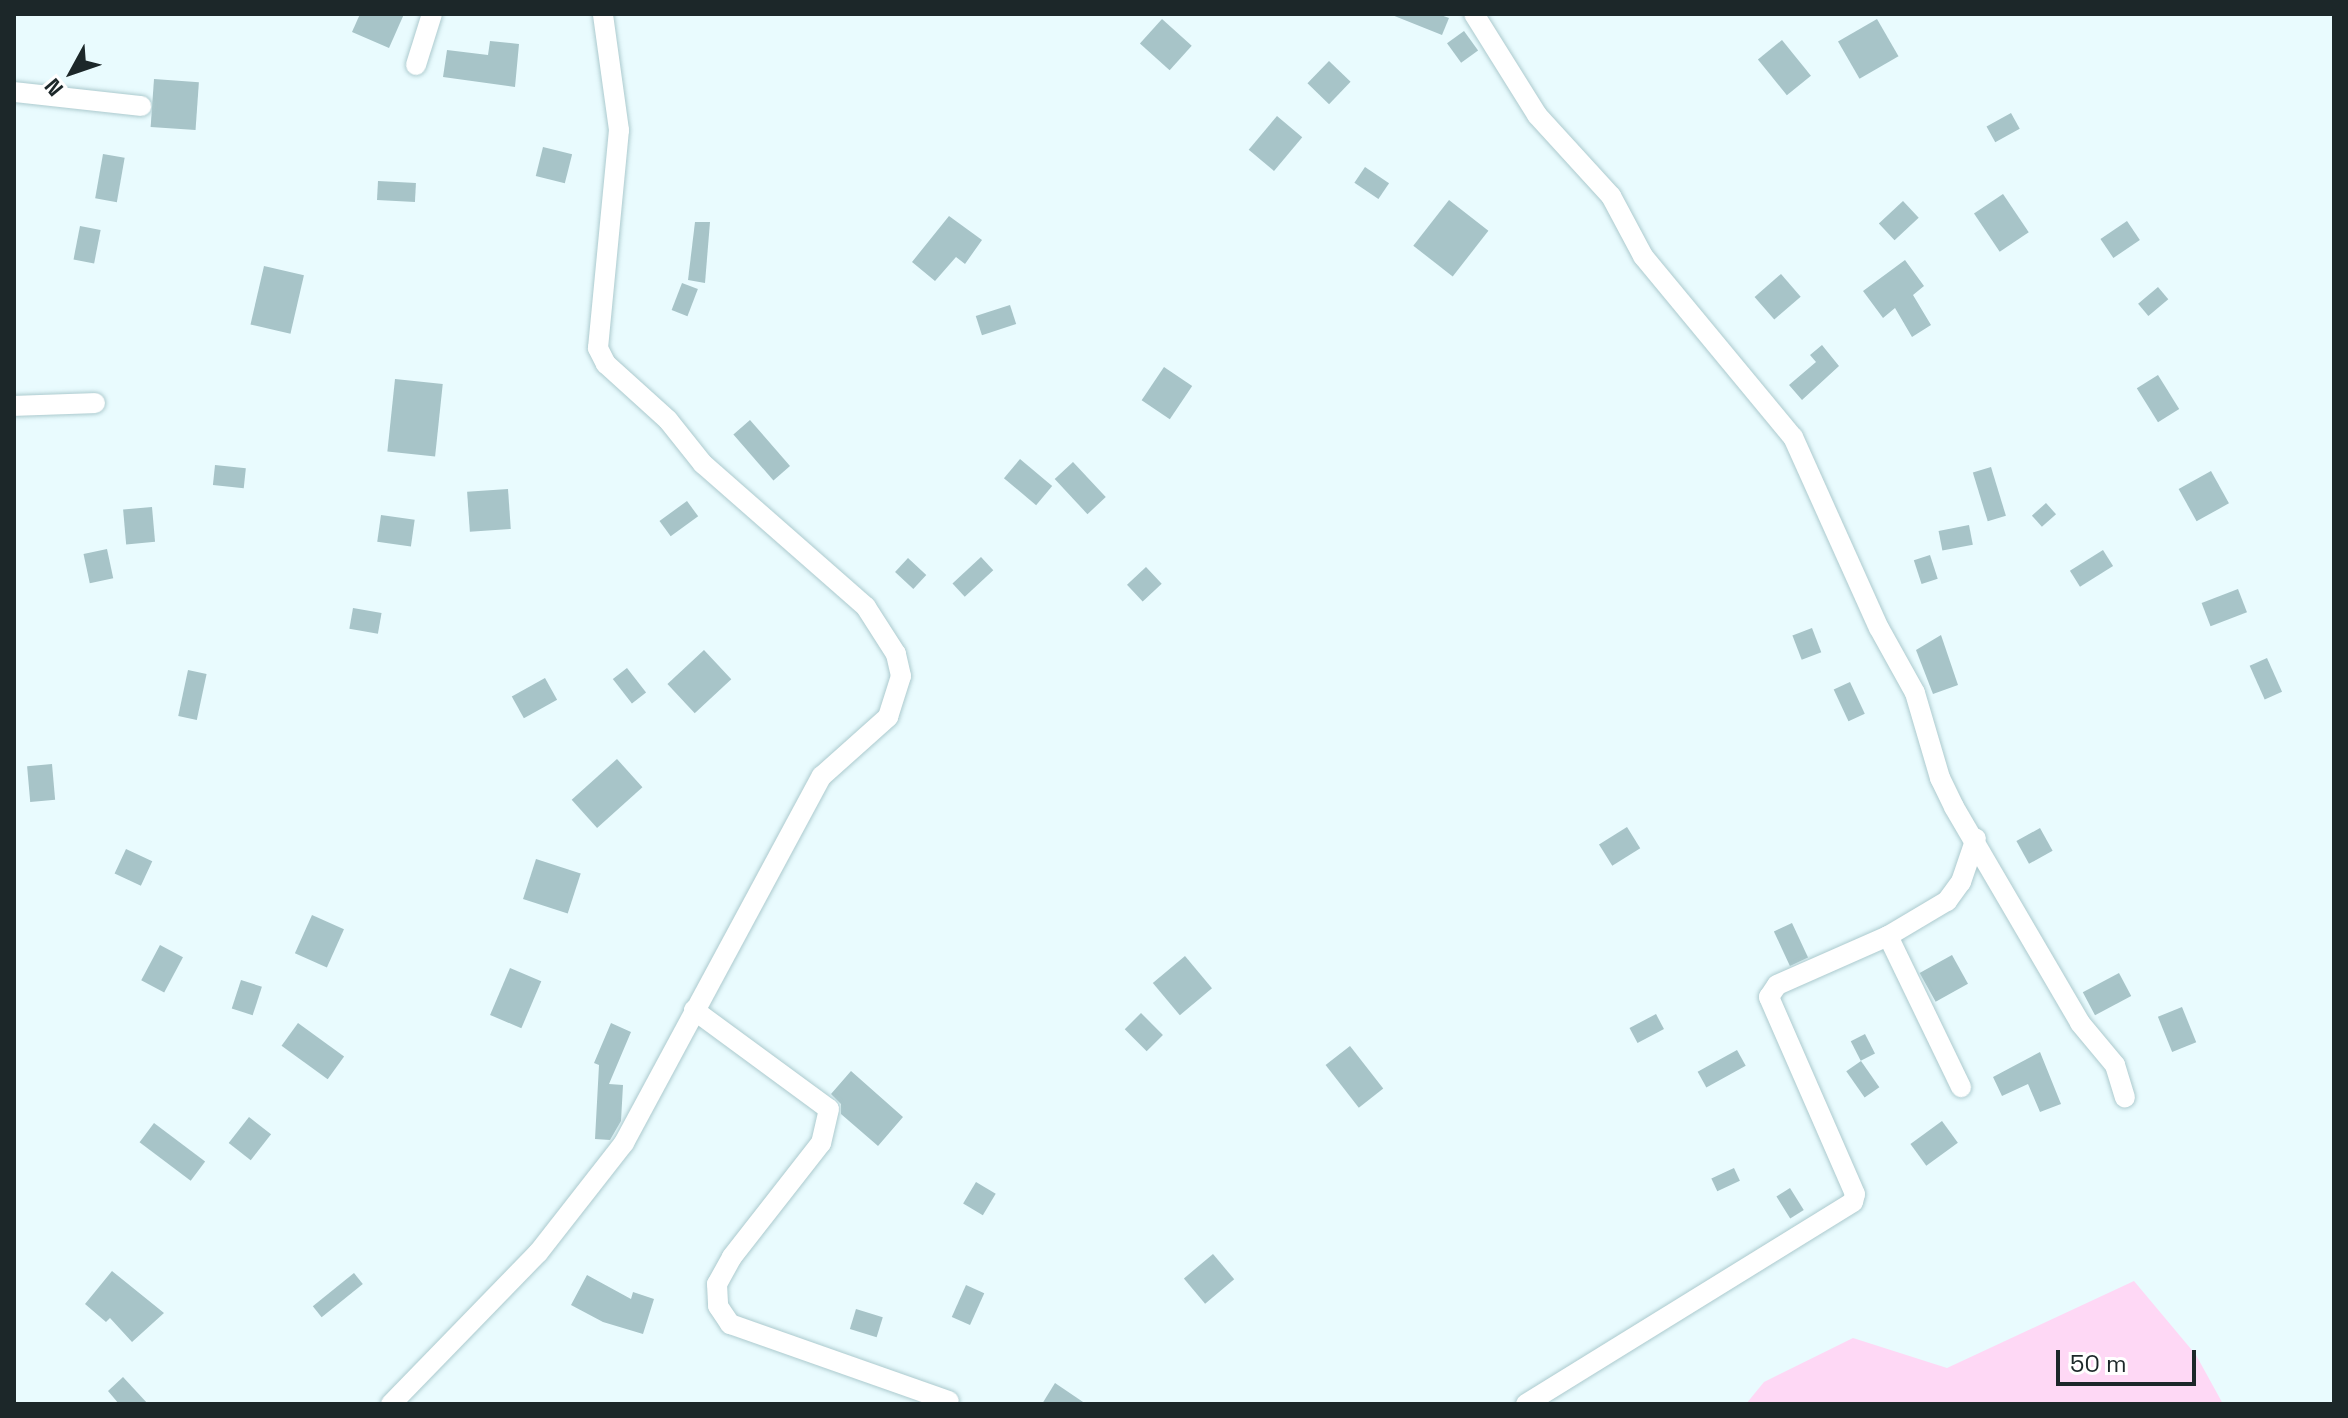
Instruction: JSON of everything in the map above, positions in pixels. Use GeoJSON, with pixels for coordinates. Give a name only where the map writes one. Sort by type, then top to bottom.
{"type":"FeatureCollection","features":[{"type":"Feature","properties":{"kind":"street"},"geometry":{"type":"LineString","coordinates":[[416,65],[432,14]]}},
{"type":"Feature","properties":{"kind":"street"},"geometry":{"type":"LineString","coordinates":[[391,1404],[538,1253],[624,1143],[822,776],[888,717],[901,664],[866,607],[846,586],[703,464],[668,420],[606,364],[598,348],[619,130],[603,14]]}},
{"type":"Feature","properties":{"kind":"street"},"geometry":{"type":"LineString","coordinates":[[1474,14],[1537,115],[1611,196],[1643,256],[1793,437],[1879,628],[1915,693],[1940,778],[2080,1023],[2115,1065],[2125,1097]]}},
{"type":"Feature","properties":{"kind":"street"},"geometry":{"type":"LineString","coordinates":[[14,92],[141,106]]}},
{"type":"Feature","properties":{"kind":"street"},"geometry":{"type":"LineString","coordinates":[[14,406],[95,403]]}},
{"type":"Feature","properties":{"kind":"street"},"geometry":{"type":"LineString","coordinates":[[1526,1404],[1853,1202],[1855,1194],[1769,997],[1777,985],[1888,936],[1955,894],[1976,838]]}},
{"type":"Feature","properties":{"kind":"street"},"geometry":{"type":"LineString","coordinates":[[1888,936],[1961,1087]]}},
{"type":"Feature","properties":{"kind":"street"},"geometry":{"type":"LineString","coordinates":[[694,1010],[829,1109],[821,1143],[732,1257],[717,1284],[718,1306],[730,1324],[949,1401]]}},
{"type":"Feature","properties":{"kind":"shaded area"},"geometry":{"type":"Polygon","coordinates":[[[2134,1281],[2196,1355],[2223,1404],[1746,1404],[1764,1382],[1853,1338],[1947,1368],[2134,1281]]]}},
{"type":"Feature","properties":{"kind":"building"},"geometry":{"type":"Polygon","coordinates":[[[360,14],[404,14],[389,48],[352,32],[360,14]]]}},
{"type":"Feature","properties":{"kind":"building"},"geometry":{"type":"Polygon","coordinates":[[[1438,14],[1449,18],[1442,35],[1392,15],[1438,14]]]}},
{"type":"Feature","properties":{"kind":"building"},"geometry":{"type":"Polygon","coordinates":[[[1162,19],[1192,46],[1170,70],[1140,44],[1162,19]]]}},
{"type":"Feature","properties":{"kind":"building"},"geometry":{"type":"Polygon","coordinates":[[[1877,19],[1898,56],[1860,79],[1838,42],[1877,19]]]}},
{"type":"Feature","properties":{"kind":"building"},"geometry":{"type":"Polygon","coordinates":[[[1464,31],[1478,50],[1461,63],[1447,43],[1464,31]]]}},
{"type":"Feature","properties":{"kind":"building"},"geometry":{"type":"Polygon","coordinates":[[[1782,40],[1811,76],[1787,95],[1758,60],[1782,40]]]}},
{"type":"Feature","properties":{"kind":"building"},"geometry":{"type":"Polygon","coordinates":[[[490,41],[519,44],[515,87],[443,77],[447,50],[488,55],[490,41]]]}},
{"type":"Feature","properties":{"kind":"building"},"geometry":{"type":"Polygon","coordinates":[[[1329,61],[1351,82],[1329,104],[1307,83],[1329,61]]]}},
{"type":"Feature","properties":{"kind":"building"},"geometry":{"type":"Polygon","coordinates":[[[154,79],[199,82],[196,130],[151,127],[154,79]]]}},
{"type":"Feature","properties":{"kind":"building"},"geometry":{"type":"Polygon","coordinates":[[[2011,113],[2020,129],[1995,142],[1987,127],[2011,113]]]}},
{"type":"Feature","properties":{"kind":"building"},"geometry":{"type":"Polygon","coordinates":[[[1277,116],[1302,137],[1274,171],[1249,150],[1277,116]]]}},
{"type":"Feature","properties":{"kind":"building"},"geometry":{"type":"Polygon","coordinates":[[[543,147],[572,154],[565,183],[536,176],[543,147]]]}},
{"type":"Feature","properties":{"kind":"building"},"geometry":{"type":"Polygon","coordinates":[[[103,154],[125,158],[117,202],[95,198],[103,154]]]}},
{"type":"Feature","properties":{"kind":"building"},"geometry":{"type":"Polygon","coordinates":[[[1365,167],[1389,183],[1378,199],[1354,183],[1365,167]]]}},
{"type":"Feature","properties":{"kind":"building"},"geometry":{"type":"Polygon","coordinates":[[[378,181],[416,183],[415,202],[377,200],[378,181]]]}},
{"type":"Feature","properties":{"kind":"building"},"geometry":{"type":"Polygon","coordinates":[[[2003,194],[2029,232],[2000,252],[1974,214],[2003,194]]]}},
{"type":"Feature","properties":{"kind":"building"},"geometry":{"type":"Polygon","coordinates":[[[1449,200],[1488,231],[1453,276],[1413,246],[1449,200]]]}},
{"type":"Feature","properties":{"kind":"building"},"geometry":{"type":"Polygon","coordinates":[[[1903,201],[1919,218],[1895,240],[1879,224],[1903,201]]]}},
{"type":"Feature","properties":{"kind":"building"},"geometry":{"type":"Polygon","coordinates":[[[949,216],[982,240],[965,264],[956,257],[935,281],[912,262],[949,216]]]}},
{"type":"Feature","properties":{"kind":"building"},"geometry":{"type":"Polygon","coordinates":[[[2127,221],[2140,240],[2113,258],[2100,239],[2127,221]]]}},
{"type":"Feature","properties":{"kind":"building"},"geometry":{"type":"Polygon","coordinates":[[[695,222],[710,222],[705,283],[688,280],[695,222]]]}},
{"type":"Feature","properties":{"kind":"building"},"geometry":{"type":"Polygon","coordinates":[[[80,226],[101,230],[94,263],[74,259],[80,226]]]}},
{"type":"Feature","properties":{"kind":"building"},"geometry":{"type":"Polygon","coordinates":[[[1905,260],[1924,286],[1913,295],[1931,325],[1912,337],[1895,308],[1883,318],[1863,291],[1905,260]]]}},
{"type":"Feature","properties":{"kind":"building"},"geometry":{"type":"Polygon","coordinates":[[[264,266],[304,275],[290,334],[251,324],[264,266]]]}},
{"type":"Feature","properties":{"kind":"building"},"geometry":{"type":"Polygon","coordinates":[[[1781,274],[1801,297],[1774,320],[1755,297],[1781,274]]]}},
{"type":"Feature","properties":{"kind":"building"},"geometry":{"type":"Polygon","coordinates":[[[682,283],[698,289],[687,316],[672,310],[682,283]]]}},
{"type":"Feature","properties":{"kind":"building"},"geometry":{"type":"Polygon","coordinates":[[[2158,287],[2168,299],[2148,316],[2138,304],[2158,287]]]}},
{"type":"Feature","properties":{"kind":"building"},"geometry":{"type":"Polygon","coordinates":[[[1010,305],[1016,324],[982,335],[976,316],[1010,305]]]}},
{"type":"Feature","properties":{"kind":"building"},"geometry":{"type":"Polygon","coordinates":[[[1822,345],[1839,366],[1802,400],[1789,385],[1816,362],[1810,355],[1822,345]]]}},
{"type":"Feature","properties":{"kind":"building"},"geometry":{"type":"Polygon","coordinates":[[[1164,367],[1192,386],[1170,419],[1142,400],[1164,367]]]}},
{"type":"Feature","properties":{"kind":"building"},"geometry":{"type":"Polygon","coordinates":[[[2158,375],[2179,409],[2158,422],[2137,388],[2158,375]]]}},
{"type":"Feature","properties":{"kind":"building"},"geometry":{"type":"Polygon","coordinates":[[[395,379],[443,384],[435,457],[387,452],[395,379]]]}},
{"type":"Feature","properties":{"kind":"building"},"geometry":{"type":"Polygon","coordinates":[[[750,420],[790,466],[773,480],[733,434],[750,420]]]}},
{"type":"Feature","properties":{"kind":"building"},"geometry":{"type":"Polygon","coordinates":[[[1020,459],[1052,486],[1036,505],[1004,478],[1020,459]]]}},
{"type":"Feature","properties":{"kind":"building"},"geometry":{"type":"Polygon","coordinates":[[[1073,462],[1106,497],[1087,514],[1055,479],[1073,462]]]}},
{"type":"Feature","properties":{"kind":"building"},"geometry":{"type":"Polygon","coordinates":[[[215,465],[246,468],[244,488],[213,485],[215,465]]]}},
{"type":"Feature","properties":{"kind":"building"},"geometry":{"type":"Polygon","coordinates":[[[1991,467],[2006,516],[1988,521],[1973,473],[1991,467]]]}},
{"type":"Feature","properties":{"kind":"building"},"geometry":{"type":"Polygon","coordinates":[[[2211,471],[2229,503],[2197,521],[2179,489],[2211,471]]]}},
{"type":"Feature","properties":{"kind":"building"},"geometry":{"type":"Polygon","coordinates":[[[508,489],[511,529],[470,532],[467,492],[508,489]]]}},
{"type":"Feature","properties":{"kind":"building"},"geometry":{"type":"Polygon","coordinates":[[[687,501],[698,516],[671,536],[659,521],[687,501]]]}},
{"type":"Feature","properties":{"kind":"building"},"geometry":{"type":"Polygon","coordinates":[[[2046,503],[2056,514],[2042,527],[2032,516],[2046,503]]]}},
{"type":"Feature","properties":{"kind":"building"},"geometry":{"type":"Polygon","coordinates":[[[152,507],[155,542],[126,544],[123,510],[152,507]]]}},
{"type":"Feature","properties":{"kind":"building"},"geometry":{"type":"Polygon","coordinates":[[[381,515],[415,520],[411,546],[377,542],[381,515]]]}},
{"type":"Feature","properties":{"kind":"building"},"geometry":{"type":"Polygon","coordinates":[[[1969,525],[1973,545],[1942,551],[1939,531],[1969,525]]]}},
{"type":"Feature","properties":{"kind":"building"},"geometry":{"type":"Polygon","coordinates":[[[107,549],[113,578],[90,583],[84,554],[107,549]]]}},
{"type":"Feature","properties":{"kind":"building"},"geometry":{"type":"Polygon","coordinates":[[[2103,550],[2113,566],[2080,587],[2070,571],[2103,550]]]}},
{"type":"Feature","properties":{"kind":"building"},"geometry":{"type":"Polygon","coordinates":[[[1930,555],[1938,579],[1922,584],[1914,560],[1930,555]]]}},
{"type":"Feature","properties":{"kind":"building"},"geometry":{"type":"Polygon","coordinates":[[[981,557],[993,570],[965,597],[952,584],[981,557]]]}},
{"type":"Feature","properties":{"kind":"building"},"geometry":{"type":"Polygon","coordinates":[[[908,558],[926,575],[913,589],[895,572],[908,558]]]}},
{"type":"Feature","properties":{"kind":"building"},"geometry":{"type":"Polygon","coordinates":[[[1146,567],[1162,584],[1143,602],[1127,585],[1146,567]]]}},
{"type":"Feature","properties":{"kind":"building"},"geometry":{"type":"Polygon","coordinates":[[[2238,589],[2247,612],[2211,626],[2202,603],[2238,589]]]}},
{"type":"Feature","properties":{"kind":"building"},"geometry":{"type":"Polygon","coordinates":[[[353,608],[382,613],[378,634],[349,629],[353,608]]]}},
{"type":"Feature","properties":{"kind":"building"},"geometry":{"type":"Polygon","coordinates":[[[1812,628],[1821,652],[1802,660],[1792,636],[1812,628]]]}},
{"type":"Feature","properties":{"kind":"building"},"geometry":{"type":"Polygon","coordinates":[[[1941,635],[1958,685],[1933,694],[1916,650],[1941,635]]]}},
{"type":"Feature","properties":{"kind":"building"},"geometry":{"type":"Polygon","coordinates":[[[704,650],[731,679],[695,713],[667,684],[704,650]]]}},
{"type":"Feature","properties":{"kind":"building"},"geometry":{"type":"Polygon","coordinates":[[[2267,658],[2282,692],[2265,700],[2250,666],[2267,658]]]}},
{"type":"Feature","properties":{"kind":"building"},"geometry":{"type":"Polygon","coordinates":[[[627,668],[646,692],[632,704],[613,679],[627,668]]]}},
{"type":"Feature","properties":{"kind":"building"},"geometry":{"type":"Polygon","coordinates":[[[188,670],[207,674],[197,720],[178,716],[188,670]]]}},
{"type":"Feature","properties":{"kind":"building"},"geometry":{"type":"Polygon","coordinates":[[[545,678],[557,700],[524,718],[512,696],[545,678]]]}},
{"type":"Feature","properties":{"kind":"building"},"geometry":{"type":"Polygon","coordinates":[[[1850,682],[1865,714],[1848,721],[1834,690],[1850,682]]]}},
{"type":"Feature","properties":{"kind":"building"},"geometry":{"type":"Polygon","coordinates":[[[617,759],[642,787],[597,828],[572,800],[617,759]]]}},
{"type":"Feature","properties":{"kind":"building"},"geometry":{"type":"Polygon","coordinates":[[[52,764],[55,800],[30,802],[27,766],[52,764]]]}},
{"type":"Feature","properties":{"kind":"building"},"geometry":{"type":"Polygon","coordinates":[[[1627,827],[1640,848],[1612,866],[1599,844],[1627,827]]]}},
{"type":"Feature","properties":{"kind":"building"},"geometry":{"type":"Polygon","coordinates":[[[2040,828],[2053,851],[2029,864],[2016,841],[2040,828]]]}},
{"type":"Feature","properties":{"kind":"building"},"geometry":{"type":"Polygon","coordinates":[[[126,849],[152,861],[141,886],[115,873],[126,849]]]}},
{"type":"Feature","properties":{"kind":"building"},"geometry":{"type":"Polygon","coordinates":[[[536,859],[581,874],[568,913],[523,899],[536,859]]]}},
{"type":"Feature","properties":{"kind":"building"},"geometry":{"type":"Polygon","coordinates":[[[312,915],[344,929],[327,968],[295,953],[312,915]]]}},
{"type":"Feature","properties":{"kind":"building"},"geometry":{"type":"Polygon","coordinates":[[[1792,923],[1808,957],[1790,966],[1774,931],[1792,923]]]}},
{"type":"Feature","properties":{"kind":"building"},"geometry":{"type":"Polygon","coordinates":[[[160,945],[183,957],[164,993],[141,980],[160,945]]]}},
{"type":"Feature","properties":{"kind":"building"},"geometry":{"type":"Polygon","coordinates":[[[1952,955],[1968,984],[1936,1002],[1920,973],[1952,955]]]}},
{"type":"Feature","properties":{"kind":"building"},"geometry":{"type":"Polygon","coordinates":[[[1185,956],[1212,988],[1180,1015],[1153,983],[1185,956]]]}},
{"type":"Feature","properties":{"kind":"building"},"geometry":{"type":"Polygon","coordinates":[[[510,968],[541,981],[521,1028],[490,1015],[510,968]]]}},
{"type":"Feature","properties":{"kind":"building"},"geometry":{"type":"Polygon","coordinates":[[[2119,973],[2131,996],[2095,1015],[2083,992],[2119,973]]]}},
{"type":"Feature","properties":{"kind":"building"},"geometry":{"type":"Polygon","coordinates":[[[241,980],[262,987],[253,1015],[232,1009],[241,980]]]}},
{"type":"Feature","properties":{"kind":"building"},"geometry":{"type":"Polygon","coordinates":[[[2182,1007],[2196,1042],[2172,1052],[2158,1017],[2182,1007]]]}},
{"type":"Feature","properties":{"kind":"building"},"geometry":{"type":"Polygon","coordinates":[[[1141,1013],[1163,1035],[1147,1051],[1125,1029],[1141,1013]]]}},
{"type":"Feature","properties":{"kind":"building"},"geometry":{"type":"Polygon","coordinates":[[[1656,1014],[1664,1029],[1637,1043],[1630,1028],[1656,1014]]]}},
{"type":"Feature","properties":{"kind":"building"},"geometry":{"type":"Polygon","coordinates":[[[298,1023],[344,1057],[328,1079],[282,1046],[298,1023]]]}},
{"type":"Feature","properties":{"kind":"building"},"geometry":{"type":"Polygon","coordinates":[[[611,1023],[631,1032],[609,1084],[623,1085],[621,1121],[610,1140],[595,1139],[599,1065],[594,1063],[611,1023]]]}},
{"type":"Feature","properties":{"kind":"building"},"geometry":{"type":"Polygon","coordinates":[[[1865,1034],[1875,1054],[1861,1061],[1851,1041],[1865,1034]]]}},
{"type":"Feature","properties":{"kind":"building"},"geometry":{"type":"Polygon","coordinates":[[[1350,1046],[1383,1089],[1359,1108],[1326,1065],[1350,1046]]]}},
{"type":"Feature","properties":{"kind":"building"},"geometry":{"type":"Polygon","coordinates":[[[1737,1050],[1746,1066],[1706,1088],[1698,1072],[1737,1050]]]}},
{"type":"Feature","properties":{"kind":"building"},"geometry":{"type":"Polygon","coordinates":[[[2040,1052],[2061,1104],[2040,1112],[2028,1084],[2002,1096],[1993,1077],[2040,1052]]]}},
{"type":"Feature","properties":{"kind":"building"},"geometry":{"type":"Polygon","coordinates":[[[1861,1061],[1879,1087],[1865,1098],[1846,1071],[1861,1061]]]}},
{"type":"Feature","properties":{"kind":"building"},"geometry":{"type":"Polygon","coordinates":[[[851,1071],[903,1117],[878,1146],[841,1114],[841,1104],[831,1094],[851,1071]]]}},
{"type":"Feature","properties":{"kind":"building"},"geometry":{"type":"Polygon","coordinates":[[[249,1117],[271,1134],[251,1160],[229,1143],[249,1117]]]}},
{"type":"Feature","properties":{"kind":"building"},"geometry":{"type":"Polygon","coordinates":[[[1942,1121],[1958,1143],[1926,1166],[1910,1144],[1942,1121]]]}},
{"type":"Feature","properties":{"kind":"building"},"geometry":{"type":"Polygon","coordinates":[[[154,1123],[205,1162],[191,1181],[140,1142],[154,1123]]]}},
{"type":"Feature","properties":{"kind":"building"},"geometry":{"type":"Polygon","coordinates":[[[1734,1168],[1740,1181],[1717,1191],[1711,1179],[1734,1168]]]}},
{"type":"Feature","properties":{"kind":"building"},"geometry":{"type":"Polygon","coordinates":[[[976,1182],[996,1194],[983,1215],[963,1203],[976,1182]]]}},
{"type":"Feature","properties":{"kind":"building"},"geometry":{"type":"Polygon","coordinates":[[[1790,1188],[1804,1210],[1790,1219],[1776,1196],[1790,1188]]]}},
{"type":"Feature","properties":{"kind":"building"},"geometry":{"type":"Polygon","coordinates":[[[1213,1254],[1234,1279],[1205,1304],[1184,1278],[1213,1254]]]}},
{"type":"Feature","properties":{"kind":"building"},"geometry":{"type":"Polygon","coordinates":[[[112,1271],[164,1313],[132,1342],[110,1318],[106,1322],[85,1304],[112,1271]]]}},
{"type":"Feature","properties":{"kind":"building"},"geometry":{"type":"Polygon","coordinates":[[[354,1273],[363,1284],[322,1317],[313,1306],[354,1273]]]}},
{"type":"Feature","properties":{"kind":"building"},"geometry":{"type":"Polygon","coordinates":[[[587,1275],[631,1299],[633,1292],[654,1299],[643,1334],[603,1322],[571,1305],[587,1275]]]}},
{"type":"Feature","properties":{"kind":"building"},"geometry":{"type":"Polygon","coordinates":[[[966,1285],[984,1293],[970,1325],[952,1317],[966,1285]]]}},
{"type":"Feature","properties":{"kind":"building"},"geometry":{"type":"Polygon","coordinates":[[[856,1309],[883,1317],[877,1337],[850,1329],[856,1309]]]}},
{"type":"Feature","properties":{"kind":"building"},"geometry":{"type":"Polygon","coordinates":[[[123,1377],[148,1404],[119,1404],[108,1391],[123,1377]]]}},
{"type":"Feature","properties":{"kind":"building"},"geometry":{"type":"Polygon","coordinates":[[[1055,1383],[1086,1404],[1042,1404],[1055,1383]]]}}]}
